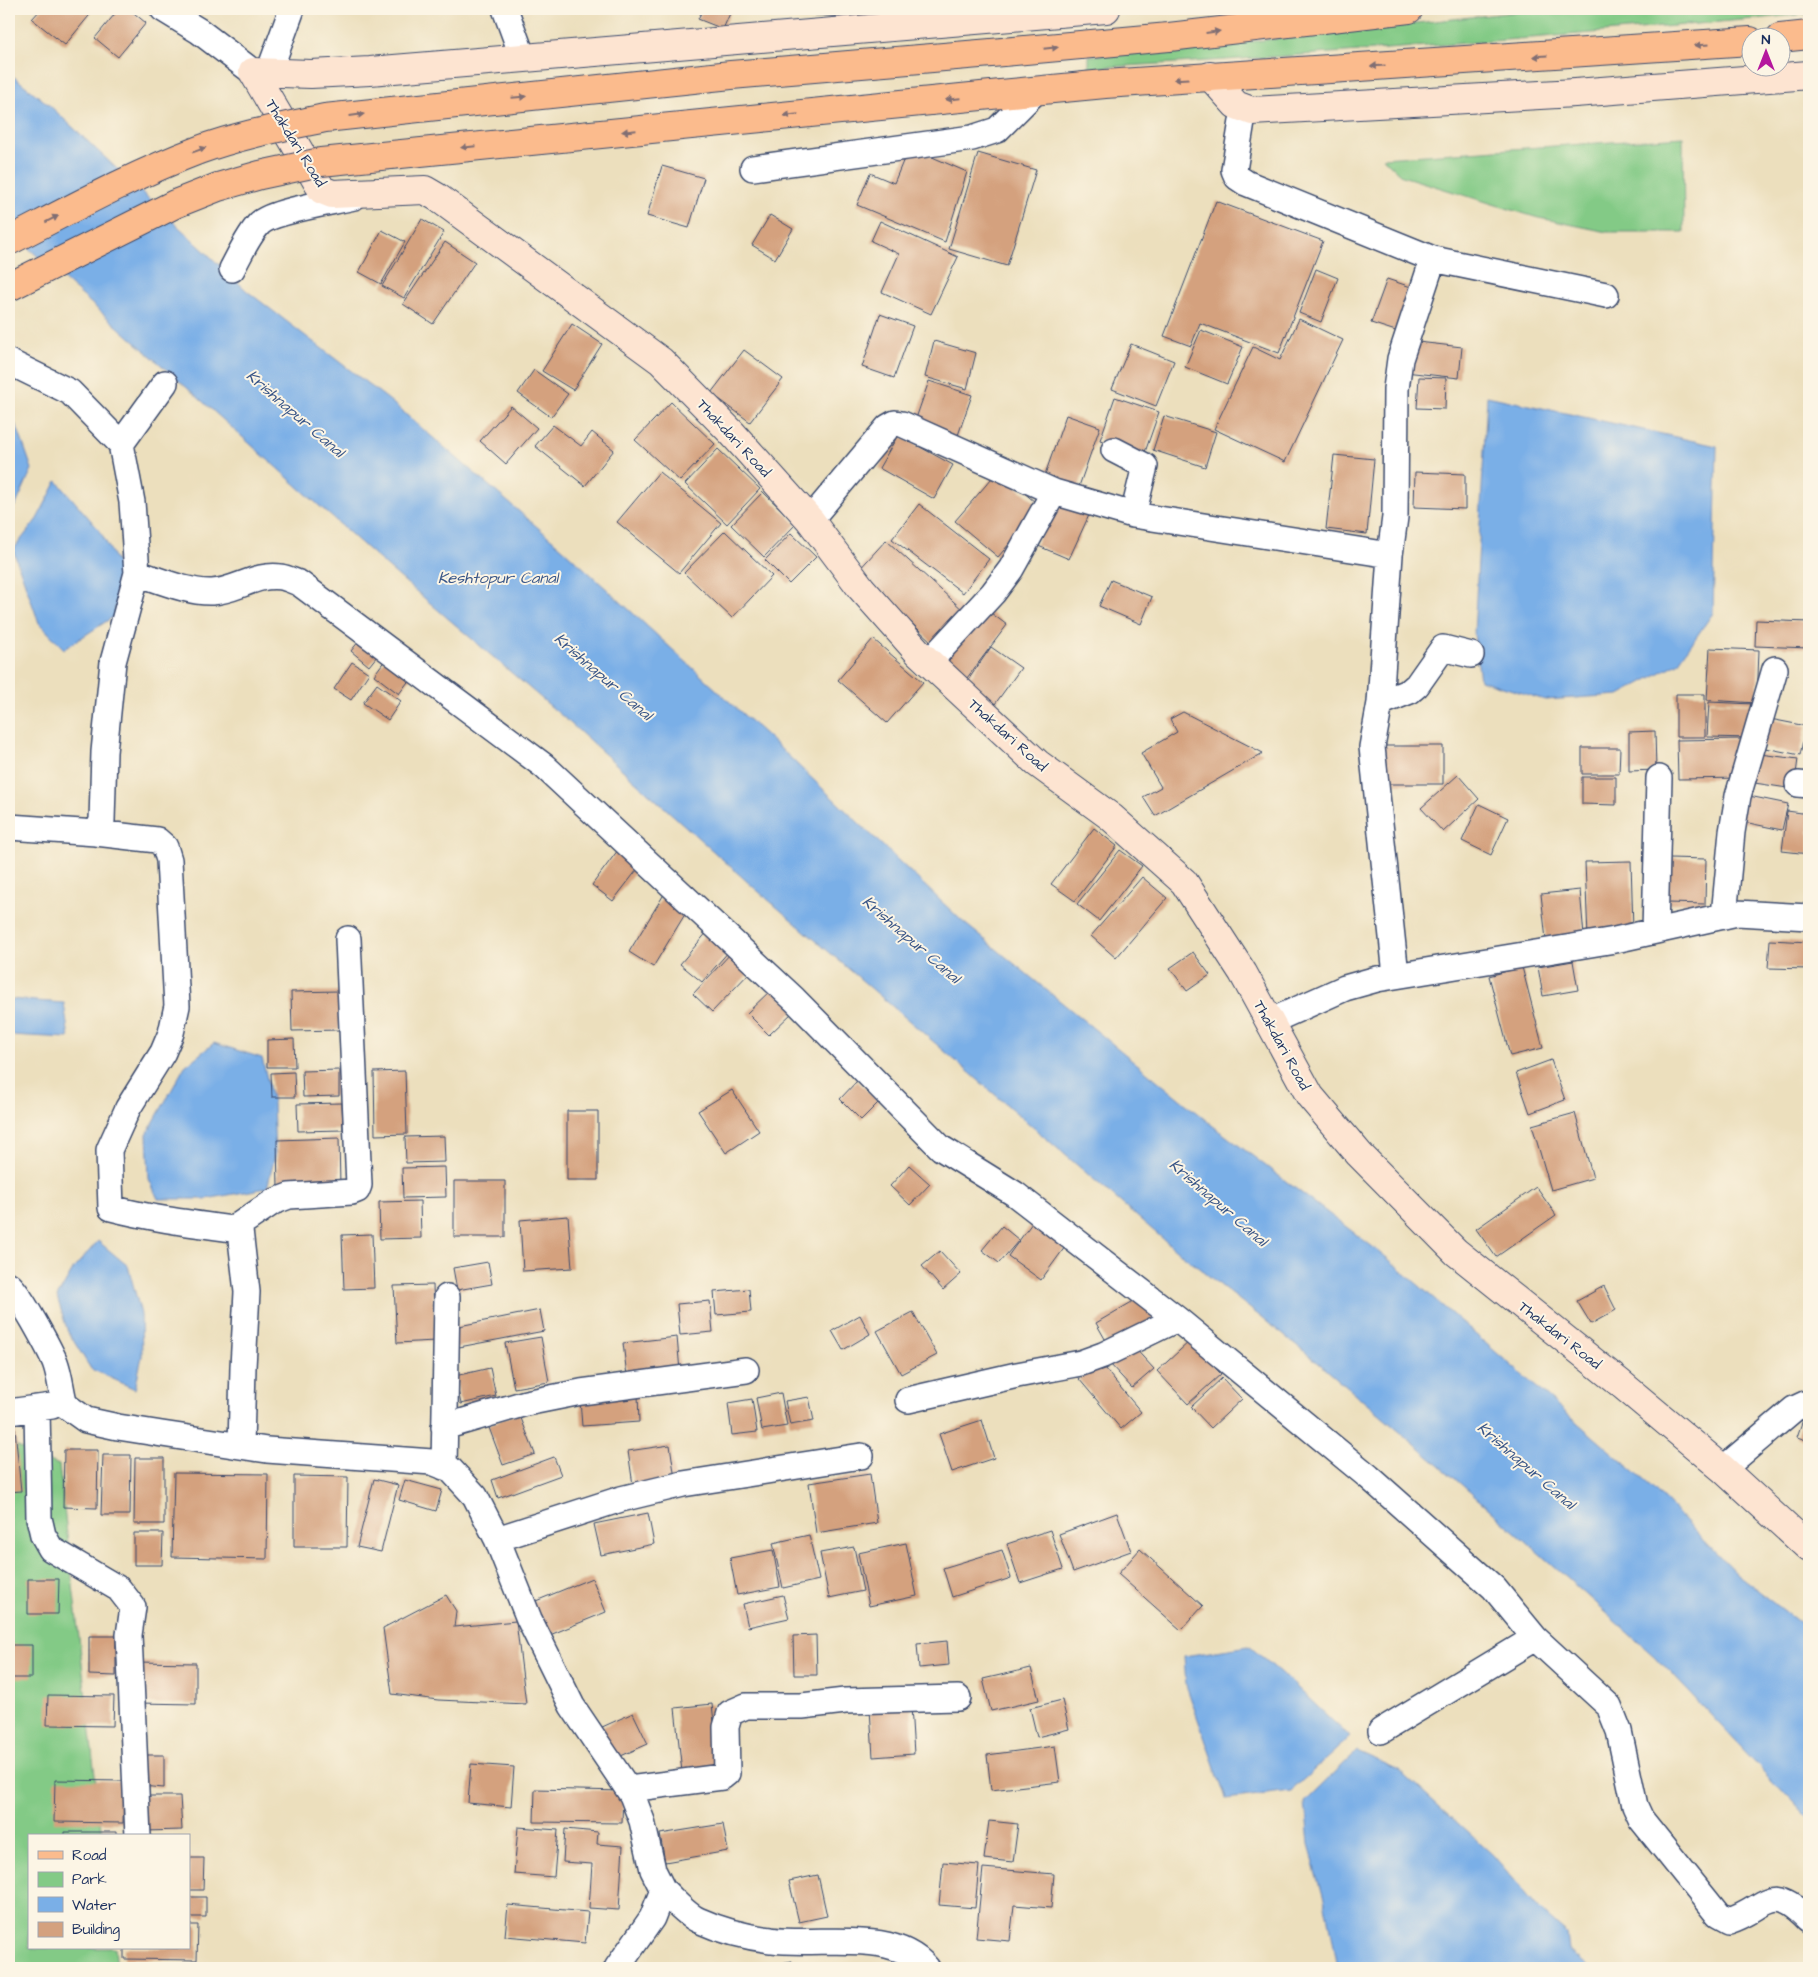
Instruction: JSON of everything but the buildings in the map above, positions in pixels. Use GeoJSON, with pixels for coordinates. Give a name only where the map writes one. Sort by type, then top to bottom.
{"type":"FeatureCollection","features":[{"type":"Feature","properties":{"kind":"main road"},"geometry":{"type":"LineString","coordinates":[[9,241],[147,172],[200,149],[264,131],[325,118],[731,75],[1170,37],[1408,9]]}},
{"type":"Feature","properties":{"kind":"main road"},"geometry":{"type":"LineString","coordinates":[[1790,37],[1809,35]]}},
{"type":"Feature","properties":{"kind":"main road"},"geometry":{"type":"LineString","coordinates":[[9,287],[175,204],[218,187],[260,175],[321,162],[1001,94],[1210,76],[1740,42]]}},
{"type":"Feature","properties":{"kind":"street","name":"Thakdari Road"},"geometry":{"type":"LineString","coordinates":[[163,9],[261,72],[322,190],[332,194],[425,190],[661,361],[732,433],[810,520],[861,588],[918,652],[1037,763],[1111,817],[1184,882],[1243,973],[1310,1096],[1360,1154],[1456,1252],[1620,1382],[1723,1469],[1809,1548]]}},
{"type":"Feature","properties":{"kind":"street"},"geometry":{"type":"LineString","coordinates":[[292,9],[261,72],[311,74],[360,71],[1106,9]]}},
{"type":"Feature","properties":{"kind":"street"},"geometry":{"type":"LineString","coordinates":[[505,9],[523,58]]}},
{"type":"Feature","properties":{"kind":"street"},"geometry":{"type":"LineString","coordinates":[[1210,76],[1236,105],[1252,111],[1565,94],[1809,75]]}},
{"type":"Feature","properties":{"kind":"street"},"geometry":{"type":"LineString","coordinates":[[753,168],[972,138],[997,130],[1036,91]]}},
{"type":"Feature","properties":{"kind":"street"},"geometry":{"type":"LineString","coordinates":[[1244,109],[1234,170],[1237,178],[1246,184],[1433,259],[1606,295]]}},
{"type":"Feature","properties":{"kind":"street"},"geometry":{"type":"LineString","coordinates":[[232,269],[260,222],[275,215],[378,191]]}},
{"type":"Feature","properties":{"kind":"street"},"geometry":{"type":"LineString","coordinates":[[1396,975],[1372,746],[1380,703],[1390,555],[1395,517],[1396,389],[1400,359],[1433,259]]}},
{"type":"Feature","properties":{"kind":"street"},"geometry":{"type":"LineString","coordinates":[[9,362],[70,392],[121,444],[132,502],[137,573],[112,662],[104,752],[102,821],[96,833]]}},
{"type":"Feature","properties":{"kind":"street"},"geometry":{"type":"LineString","coordinates":[[121,444],[165,384]]}},
{"type":"Feature","properties":{"kind":"street"},"geometry":{"type":"LineString","coordinates":[[810,520],[888,427],[895,423],[902,424],[1054,492],[1133,515],[1390,555]]}},
{"type":"Feature","properties":{"kind":"street"},"geometry":{"type":"LineString","coordinates":[[1114,450],[1145,466],[1133,515]]}},
{"type":"Feature","properties":{"kind":"street"},"geometry":{"type":"LineString","coordinates":[[929,662],[993,593],[1011,569],[1054,492]]}},
{"type":"Feature","properties":{"kind":"street"},"geometry":{"type":"LineString","coordinates":[[137,573],[204,591],[219,591],[259,578],[280,576],[299,583],[544,766],[794,999],[941,1148],[1016,1194],[1177,1319],[1369,1477],[1494,1588],[1535,1638],[1609,1706],[1619,1731],[1633,1798],[1641,1819],[1718,1915],[1729,1921],[1740,1917],[1766,1901],[1784,1899],[1799,1909],[1809,1919]]}},
{"type":"Feature","properties":{"kind":"street"},"geometry":{"type":"LineString","coordinates":[[1380,703],[1410,691],[1417,685],[1443,648],[1471,655]]}},
{"type":"Feature","properties":{"kind":"street"},"geometry":{"type":"LineString","coordinates":[[1724,916],[1732,832],[1738,796],[1775,669]]}},
{"type":"Feature","properties":{"kind":"street"},"geometry":{"type":"LineString","coordinates":[[1656,931],[1659,778]]}},
{"type":"Feature","properties":{"kind":"street"},"geometry":{"type":"LineString","coordinates":[[9,827],[96,833],[157,840],[165,847],[169,860],[177,1006],[171,1033],[163,1052],[128,1108],[109,1150],[111,1208],[141,1216],[240,1230],[247,1292],[242,1367],[241,1446]]}},
{"type":"Feature","properties":{"kind":"street"},"geometry":{"type":"LineString","coordinates":[[1269,1022],[1345,988],[1396,975],[1532,954],[1656,931],[1736,913],[1809,918]]}},
{"type":"Feature","properties":{"kind":"street"},"geometry":{"type":"LineString","coordinates":[[233,1229],[273,1202],[289,1196],[352,1192],[357,1190],[359,1185],[348,939]]}},
{"type":"Feature","properties":{"kind":"street"},"geometry":{"type":"LineString","coordinates":[[9,1285],[13,1287],[24,1305],[55,1362],[64,1405]]}},
{"type":"Feature","properties":{"kind":"street"},"geometry":{"type":"LineString","coordinates":[[444,1467],[447,1297]]}},
{"type":"Feature","properties":{"kind":"street"},"geometry":{"type":"LineString","coordinates":[[908,1400],[1017,1375],[1081,1363],[1103,1355],[1177,1319]]}},
{"type":"Feature","properties":{"kind":"street"},"geometry":{"type":"LineString","coordinates":[[444,1427],[526,1403],[580,1392],[746,1370]]}},
{"type":"Feature","properties":{"kind":"street"},"geometry":{"type":"LineString","coordinates":[[1723,1469],[1794,1409],[1809,1402]]}},
{"type":"Feature","properties":{"kind":"street"},"geometry":{"type":"LineString","coordinates":[[9,1412],[64,1405],[86,1420],[118,1427],[266,1450],[432,1462],[450,1469],[475,1496],[497,1539],[529,1619],[572,1706],[628,1790],[642,1821],[654,1870],[663,1890],[695,1919],[727,1931],[771,1940],[868,1942],[901,1948],[921,1961],[927,1968]]}},
{"type":"Feature","properties":{"kind":"street"},"geometry":{"type":"LineString","coordinates":[[37,1408],[39,1518],[43,1536],[51,1549],[119,1589],[133,1607],[129,1635],[138,1834]]}},
{"type":"Feature","properties":{"kind":"street"},"geometry":{"type":"LineString","coordinates":[[497,1539],[621,1499],[684,1484],[861,1456]]}},
{"type":"Feature","properties":{"kind":"street"},"geometry":{"type":"LineString","coordinates":[[1381,1731],[1535,1638]]}},
{"type":"Feature","properties":{"kind":"street"},"geometry":{"type":"LineString","coordinates":[[628,1790],[722,1777],[727,1773],[726,1727],[730,1713],[746,1706],[802,1706],[845,1701],[958,1698]]}},
{"type":"Feature","properties":{"kind":"street"},"geometry":{"type":"LineString","coordinates":[[617,1968],[652,1918],[663,1890]]}},
{"type":"Feature","properties":{"kind":"green space"},"geometry":{"type":"Polygon","coordinates":[[[1543,9],[1809,9],[1809,14],[1449,44],[1089,68],[1089,56],[1211,46],[1543,9]]]}},
{"type":"Feature","properties":{"kind":"green space"},"geometry":{"type":"Polygon","coordinates":[[[1683,137],[1684,232],[1607,232],[1535,217],[1402,176],[1383,158],[1683,137]]]}},
{"type":"Feature","properties":{"kind":"green space"},"geometry":{"type":"Polygon","coordinates":[[[9,1443],[59,1465],[102,1834],[28,1834],[28,1950],[115,1950],[117,1968],[9,1968],[9,1443]]]}},
{"type":"Feature","properties":{"kind":"water","name":"Keshtopur Canal"},"geometry":{"type":"Polygon","coordinates":[[[9,73],[48,104],[247,291],[389,400],[563,549],[781,749],[962,921],[1213,1126],[1386,1257],[1654,1489],[1737,1574],[1809,1630],[1809,1819],[1655,1656],[1453,1477],[1314,1359],[1176,1250],[751,885],[569,722],[389,568],[9,231],[9,73]]]}},
{"type":"Feature","properties":{"kind":"water"},"geometry":{"type":"Polygon","coordinates":[[[1487,396],[1717,446],[1713,613],[1678,663],[1619,695],[1545,700],[1480,680],[1474,634],[1487,396]]]}},
{"type":"Feature","properties":{"kind":"water"},"geometry":{"type":"Polygon","coordinates":[[[9,414],[18,429],[32,469],[16,505],[9,511],[9,414]]]}},
{"type":"Feature","properties":{"kind":"water"},"geometry":{"type":"Polygon","coordinates":[[[57,481],[100,531],[123,574],[113,617],[64,649],[39,623],[13,550],[37,519],[57,481]]]}},
{"type":"Feature","properties":{"kind":"water"},"geometry":{"type":"Polygon","coordinates":[[[9,999],[64,1003],[69,1038],[9,1035],[9,999]]]}},
{"type":"Feature","properties":{"kind":"water"},"geometry":{"type":"Polygon","coordinates":[[[214,1043],[262,1058],[273,1103],[275,1156],[267,1188],[206,1199],[158,1199],[149,1179],[147,1134],[185,1066],[214,1043]]]}},
{"type":"Feature","properties":{"kind":"water"},"geometry":{"type":"Polygon","coordinates":[[[98,1241],[128,1266],[141,1314],[142,1356],[135,1389],[91,1369],[68,1332],[57,1297],[74,1268],[98,1241]]]}},
{"type":"Feature","properties":{"kind":"water"},"geometry":{"type":"Polygon","coordinates":[[[1249,1646],[1288,1679],[1350,1737],[1291,1791],[1226,1799],[1186,1685],[1184,1656],[1249,1646]]]}},
{"type":"Feature","properties":{"kind":"water"},"geometry":{"type":"Polygon","coordinates":[[[1357,1751],[1399,1770],[1493,1855],[1540,1910],[1567,1934],[1569,1951],[1589,1968],[1338,1968],[1328,1914],[1309,1844],[1305,1802],[1357,1751]]]}},
{"type":"Feature","properties":{"kind":"water label","name":"Krishnapur Canal"},"geometry":{"type":"Point","coordinates":[296,413]}},
{"type":"Feature","properties":{"kind":"water label","name":"Krishnapur Canal"},"geometry":{"type":"Point","coordinates":[604,676]}},
{"type":"Feature","properties":{"kind":"water label","name":"Krishnapur Canal"},"geometry":{"type":"Point","coordinates":[912,939]}},
{"type":"Feature","properties":{"kind":"water label","name":"Krishnapur Canal"},"geometry":{"type":"Point","coordinates":[1219,1202]}},
{"type":"Feature","properties":{"kind":"water label","name":"Krishnapur Canal"},"geometry":{"type":"Point","coordinates":[1527,1465]}}]}
